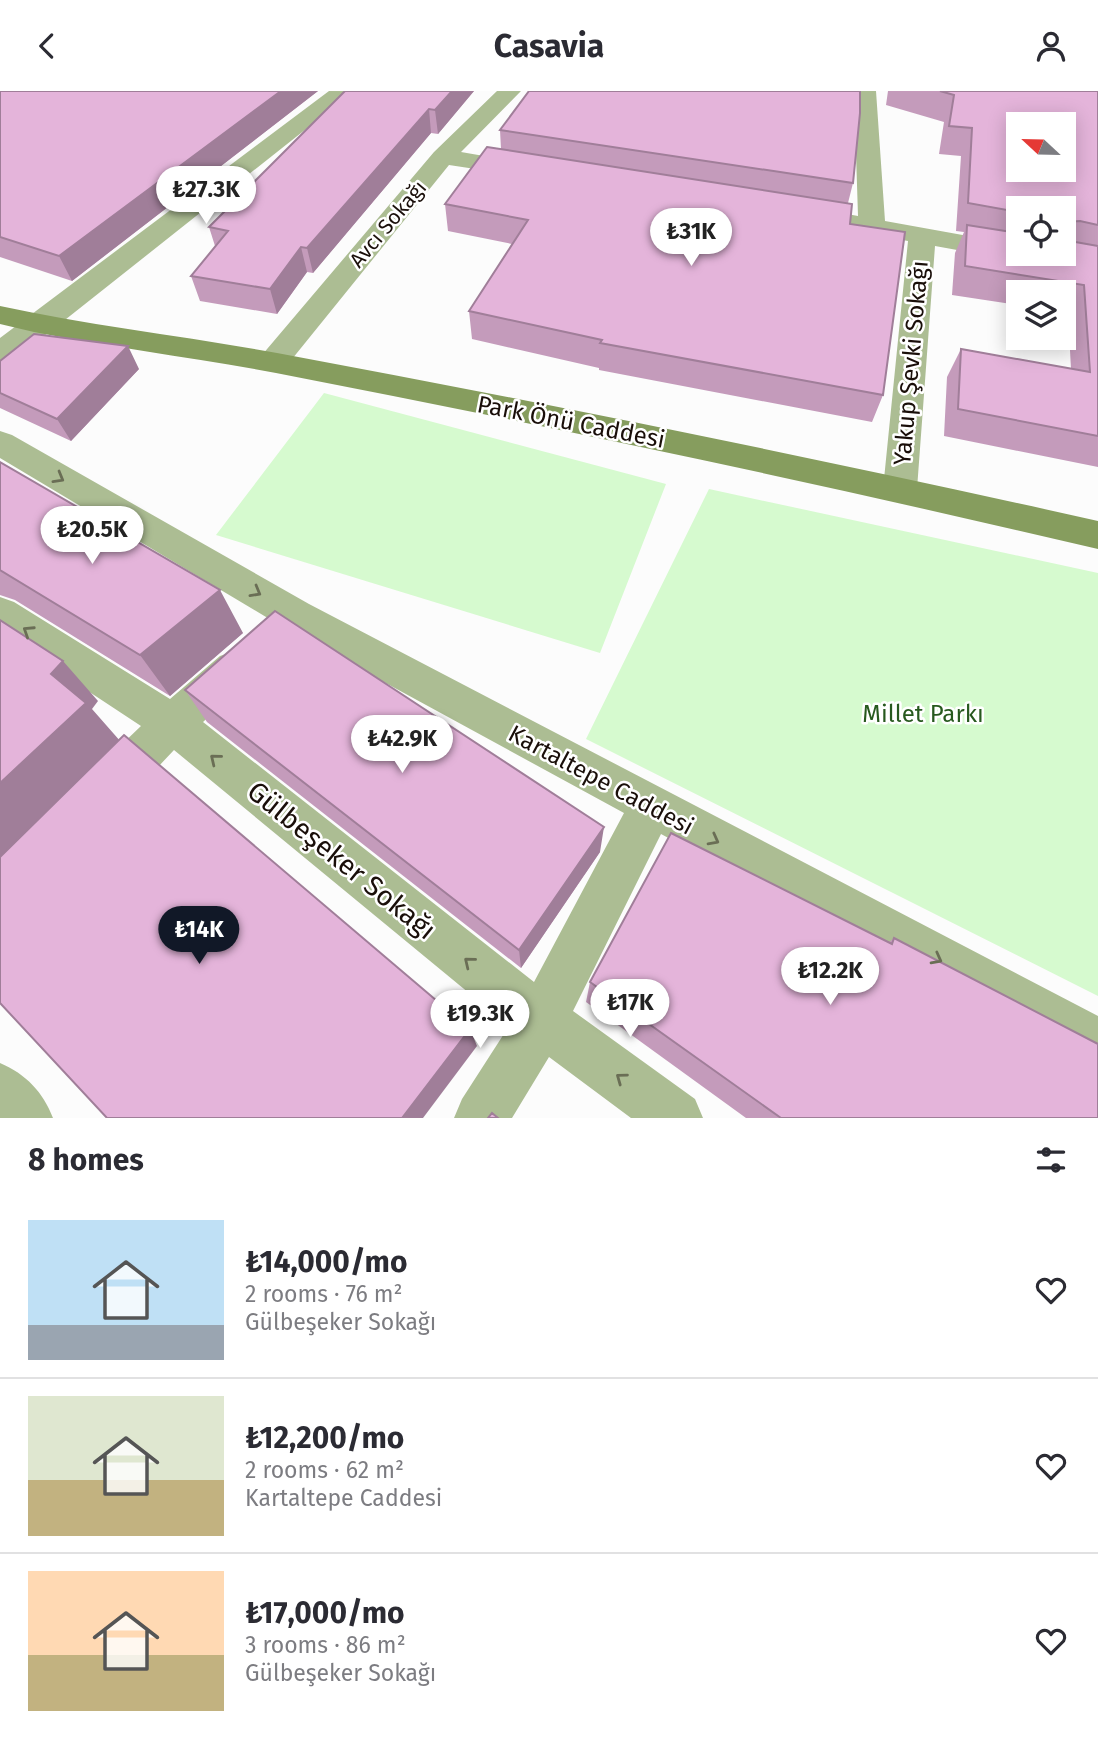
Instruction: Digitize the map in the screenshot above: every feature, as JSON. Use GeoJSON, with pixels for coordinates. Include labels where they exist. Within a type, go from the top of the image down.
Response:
{"type":"FeatureCollection","features":[{"type":"Feature","properties":{"kind":"street"},"geometry":{"type":"LineString","coordinates":[[0,352],[343,91]]}},
{"type":"Feature","properties":{"kind":"street","name":"Avcı Sokağı"},"geometry":{"type":"LineString","coordinates":[[273,362],[443,157],[510,91]]}},
{"type":"Feature","properties":{"kind":"street"},"geometry":{"type":"LineString","coordinates":[[865,91],[872,225]]}},
{"type":"Feature","properties":{"kind":"street"},"geometry":{"type":"LineString","coordinates":[[443,157],[551,174]]}},
{"type":"Feature","properties":{"kind":"street"},"geometry":{"type":"LineString","coordinates":[[778,210],[1006,251]]}},
{"type":"Feature","properties":{"kind":"street","name":"Yakup Şevki Sokağı"},"geometry":{"type":"LineString","coordinates":[[900,489],[922,237]]}},
{"type":"Feature","properties":{"kind":"street","name":"Park Önü Caddesi"},"geometry":{"type":"LineString","coordinates":[[0,315],[273,362],[900,489],[1098,535]]}},
{"type":"Feature","properties":{"kind":"street","name":"Kartaltepe Caddesi"},"geometry":{"type":"LineString","coordinates":[[0,443],[295,615],[1098,1044]]}},
{"type":"Feature","properties":{"kind":"street","name":"Gülbeşeker Sokağı"},"geometry":{"type":"LineString","coordinates":[[0,613],[172,723],[541,1020],[676,1118]]}},
{"type":"Feature","properties":{"kind":"street"},"geometry":{"type":"LineString","coordinates":[[76,819],[172,723],[295,615]]}},
{"type":"Feature","properties":{"kind":"street"},"geometry":{"type":"LineString","coordinates":[[481,1118],[541,1020],[651,807]]}},
{"type":"Feature","properties":{"kind":"street"},"geometry":{"type":"LineString","coordinates":[[0,1090],[26,1118]]}},
{"type":"Feature","properties":{"kind":"green space"},"geometry":{"type":"Polygon","coordinates":[[[324,393],[666,484],[600,653],[216,535],[324,393]]]}},
{"type":"Feature","properties":{"kind":"green space","name":"Millet Parkı"},"geometry":{"type":"Polygon","coordinates":[[[709,489],[1098,573],[1098,996],[586,739],[709,489]]]}},
{"type":"Feature","properties":{"kind":"building"},"geometry":{"type":"Polygon","coordinates":[[[0,91],[281,91],[59,256],[0,237],[0,91]]]}},
{"type":"Feature","properties":{"kind":"building"},"geometry":{"type":"Polygon","coordinates":[[[345,91],[452,91],[435,110],[429,109],[307,248],[301,247],[270,289],[191,276],[228,231],[209,227],[345,91]]]}},
{"type":"Feature","properties":{"kind":"building"},"geometry":{"type":"Polygon","coordinates":[[[529,91],[860,91],[853,183],[500,130],[529,91]]]}},
{"type":"Feature","properties":{"kind":"building"},"geometry":{"type":"Polygon","coordinates":[[[940,91],[1098,91],[1098,225],[1076,221],[1076,196],[1006,196],[1006,210],[968,203],[972,128],[949,126],[954,95],[940,91]]]}},
{"type":"Feature","properties":{"kind":"building"},"geometry":{"type":"Polygon","coordinates":[[[487,147],[852,204],[850,224],[905,232],[883,395],[600,343],[602,340],[469,311],[528,220],[445,204],[487,147]]]}},
{"type":"Feature","properties":{"kind":"building"},"geometry":{"type":"Polygon","coordinates":[[[967,225],[1006,231],[1006,266],[1076,266],[1076,242],[1098,246],[1098,436],[958,409],[961,349],[1090,372],[1084,285],[1076,284],[1076,280],[1053,280],[965,266],[967,225]]]}},
{"type":"Feature","properties":{"kind":"building"},"geometry":{"type":"Polygon","coordinates":[[[34,334],[128,346],[57,419],[0,393],[0,361],[34,334]]]}},
{"type":"Feature","properties":{"kind":"building"},"geometry":{"type":"Polygon","coordinates":[[[0,462],[220,590],[140,655],[0,570],[0,462]]]}},
{"type":"Feature","properties":{"kind":"building"},"geometry":{"type":"Polygon","coordinates":[[[275,611],[604,827],[519,950],[185,690],[275,611]]]}},
{"type":"Feature","properties":{"kind":"building"},"geometry":{"type":"Polygon","coordinates":[[[0,620],[63,661],[51,674],[86,703],[0,783],[0,620]]]}},
{"type":"Feature","properties":{"kind":"building"},"geometry":{"type":"Polygon","coordinates":[[[124,735],[470,1029],[402,1118],[107,1118],[0,1003],[0,857],[124,735]]]}},
{"type":"Feature","properties":{"kind":"building"},"geometry":{"type":"Polygon","coordinates":[[[671,833],[892,944],[894,938],[1098,1044],[1098,1118],[781,1118],[590,982],[671,833]]]}}]}
